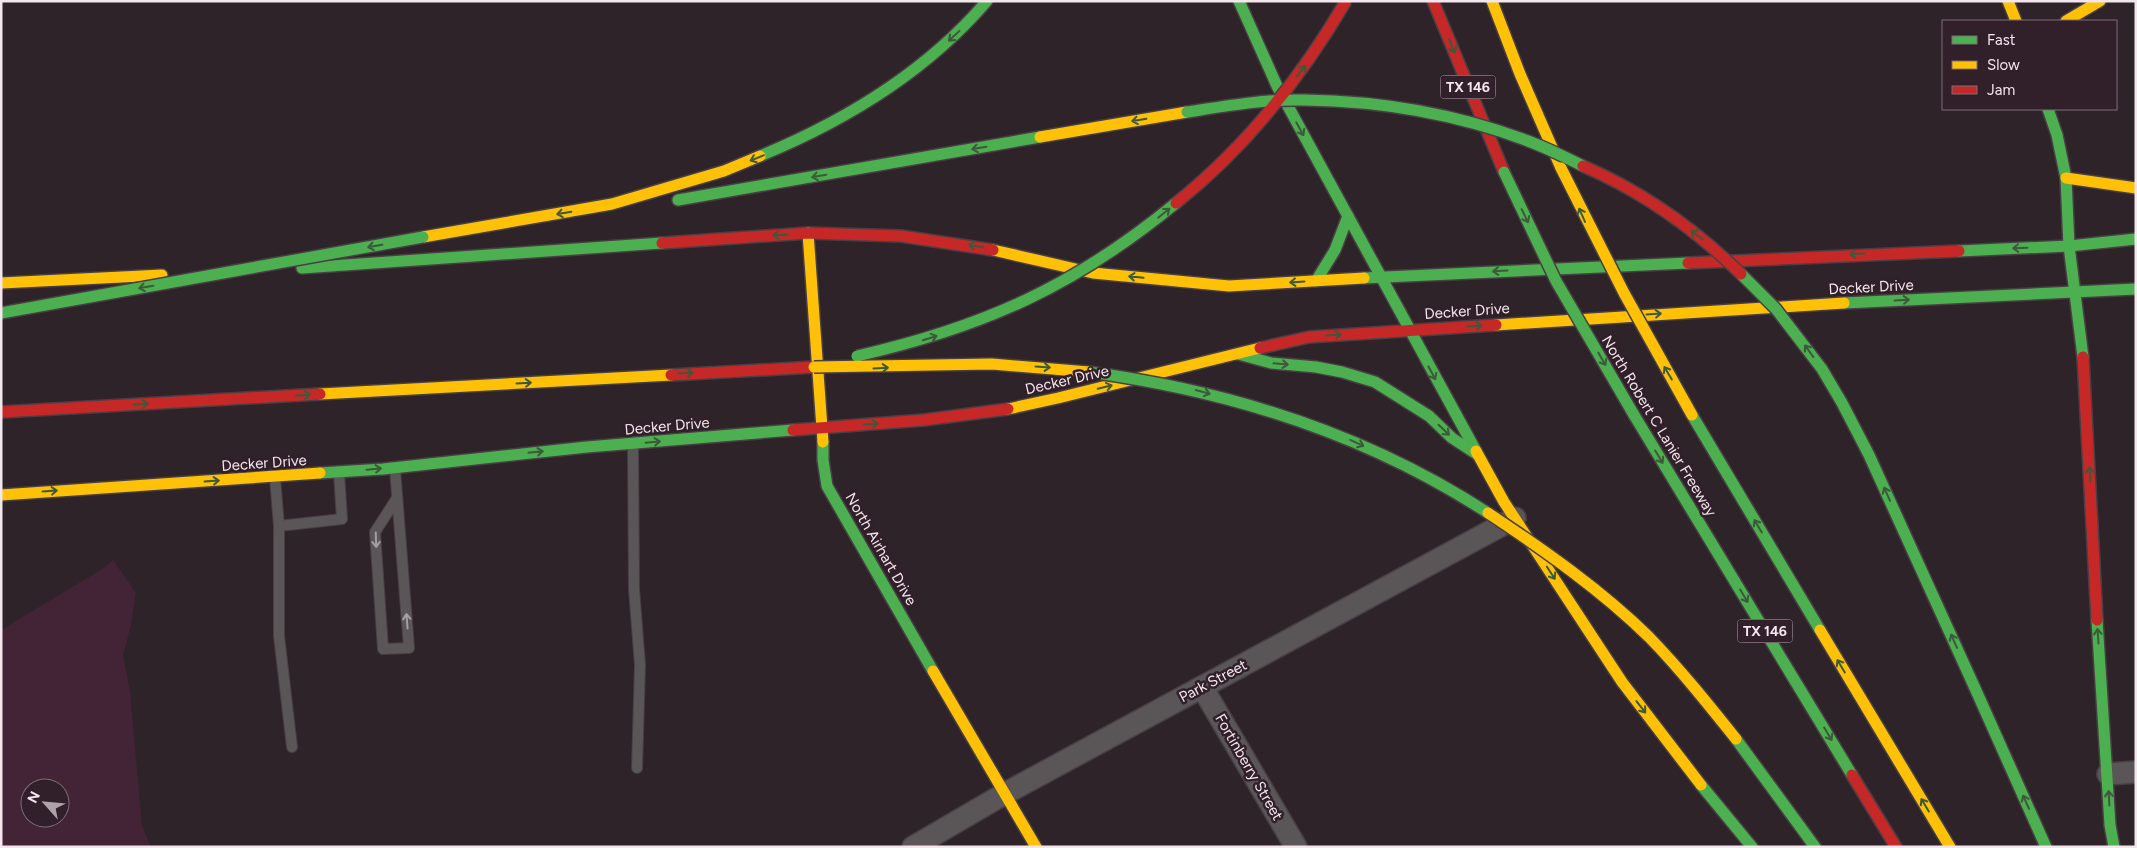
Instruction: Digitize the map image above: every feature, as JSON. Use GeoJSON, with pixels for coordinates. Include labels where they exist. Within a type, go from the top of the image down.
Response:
{"type":"FeatureCollection","features":[{"type":"Feature","properties":{"kind":"main road"},"geometry":{"type":"LineString","coordinates":[[1,314],[612,204],[724,171],[768,153],[840,118],[886,89],[932,56],[968,23],[987,1]]}},
{"type":"Feature","properties":{"kind":"main road"},"geometry":{"type":"LineString","coordinates":[[1239,1],[1277,86],[1409,330],[1515,518],[1622,682],[1719,808],[1752,847]]}},
{"type":"Feature","properties":{"kind":"main road"},"geometry":{"type":"LineString","coordinates":[[814,367],[932,337],[976,322],[1066,281],[1120,246],[1180,200],[1228,156],[1262,120],[1306,65],[1346,1]]}},
{"type":"Feature","properties":{"kind":"main road","name":"North Robert C Lanier Freeway"},"geometry":{"type":"LineString","coordinates":[[1433,1],[1504,172],[1556,280],[1634,415],[1896,847]]}},
{"type":"Feature","properties":{"kind":"main road","name":"TX 146"},"geometry":{"type":"LineString","coordinates":[[1492,1],[1520,74],[1590,232],[1643,332],[1950,847]]}},
{"type":"Feature","properties":{"kind":"main road"},"geometry":{"type":"LineString","coordinates":[[2008,1],[2016,20]]}},
{"type":"Feature","properties":{"kind":"main road"},"geometry":{"type":"LineString","coordinates":[[2068,20],[2100,1]]}},
{"type":"Feature","properties":{"kind":"main road"},"geometry":{"type":"LineString","coordinates":[[1507,10],[1520,74]]}},
{"type":"Feature","properties":{"kind":"main road"},"geometry":{"type":"LineString","coordinates":[[612,204],[659,203],[1247,103],[1305,100],[1396,107],[1437,114],[1533,143],[1609,178],[1670,215],[1703,239],[1736,268],[1795,331],[1822,369],[1859,433],[2046,847]]}},
{"type":"Feature","properties":{"kind":"main road"},"geometry":{"type":"LineString","coordinates":[[2048,110],[2057,135],[2066,178],[2068,246],[2085,374],[2097,624],[2110,824],[2114,847]]}},
{"type":"Feature","properties":{"kind":"main road"},"geometry":{"type":"LineString","coordinates":[[2066,178],[2136,188]]}},
{"type":"Feature","properties":{"kind":"main road"},"geometry":{"type":"LineString","coordinates":[[1316,281],[1330,261],[1341,240],[1348,216]]}},
{"type":"Feature","properties":{"kind":"main road"},"geometry":{"type":"LineString","coordinates":[[1,283],[362,265],[808,233],[901,236],[944,241],[995,250],[1093,273],[1220,286],[1381,276],[2068,246],[2136,239]]}},
{"type":"Feature","properties":{"kind":"main road","name":"North Airhart Drive"},"geometry":{"type":"LineString","coordinates":[[808,233],[823,427],[823,460],[827,486],[1036,847]]}},
{"type":"Feature","properties":{"kind":"main road","name":"Decker Drive"},"geometry":{"type":"LineString","coordinates":[[1,494],[395,468],[587,447],[924,420],[991,412],[1077,394],[1234,352],[1308,337],[1796,305],[2136,289]]}},
{"type":"Feature","properties":{"kind":"main road"},"geometry":{"type":"LineString","coordinates":[[1234,352],[1270,363],[1316,367],[1342,372],[1375,382],[1429,416],[1452,438],[1478,455]]}},
{"type":"Feature","properties":{"kind":"main road"},"geometry":{"type":"LineString","coordinates":[[1,412],[814,367],[854,369],[1004,364],[1129,376],[1255,406],[1350,439],[1408,466],[1460,494],[1519,531],[1571,571],[1621,612],[1658,646],[1736,738],[1815,847]]}},
{"type":"Feature","properties":{"kind":"main road"},"geometry":{"type":"LineString","coordinates":[[1,422],[92,407]]}},
{"type":"Feature","properties":{"kind":"street","name":"Park Street"},"geometry":{"type":"LineString","coordinates":[[913,847],[1004,794],[1515,518]]}},
{"type":"Feature","properties":{"kind":"street","name":"Fortinberry Street"},"geometry":{"type":"LineString","coordinates":[[1202,687],[1296,847]]}},
{"type":"Feature","properties":{"kind":"street"},"geometry":{"type":"LineString","coordinates":[[2108,774],[2136,772]]}},
{"type":"Feature","properties":{"kind":"lane"},"geometry":{"type":"LineString","coordinates":[[633,444],[634,589],[640,665],[637,768]]}},
{"type":"Feature","properties":{"kind":"lane"},"geometry":{"type":"LineString","coordinates":[[395,468],[409,648],[383,649],[375,532],[397,498]]}},
{"type":"Feature","properties":{"kind":"lane"},"geometry":{"type":"LineString","coordinates":[[279,526],[342,519],[339,472]]}},
{"type":"Feature","properties":{"kind":"lane"},"geometry":{"type":"LineString","coordinates":[[275,477],[279,526],[279,636],[292,747]]}},
{"type":"Feature","properties":{"kind":"shaded area"},"geometry":{"type":"Polygon","coordinates":[[[113,560],[136,593],[131,625],[123,655],[130,691],[142,826],[151,847],[1,847],[1,630],[104,568],[113,560]]]}},
{"type":"Feature","properties":{"kind":"traffic: fast"},"geometry":{"type":"LineString","coordinates":[[760,156],[823,127],[883,92],[938,50],[987,1]]}},
{"type":"Feature","properties":{"kind":"traffic: fast"},"geometry":{"type":"LineString","coordinates":[[1239,1],[1277,86],[1476,451]]}},
{"type":"Feature","properties":{"kind":"traffic: fast"},"geometry":{"type":"LineString","coordinates":[[1187,112],[1246,103],[1289,100],[1332,101],[1389,106],[1474,123],[1528,141],[1583,166]]}},
{"type":"Feature","properties":{"kind":"traffic: fast"},"geometry":{"type":"LineString","coordinates":[[2048,110],[2057,135],[2066,178],[2069,246],[2083,357]]}},
{"type":"Feature","properties":{"kind":"traffic: fast"},"geometry":{"type":"LineString","coordinates":[[678,200],[1040,137]]}},
{"type":"Feature","properties":{"kind":"traffic: fast"},"geometry":{"type":"LineString","coordinates":[[1504,172],[1556,281],[1634,415]]}},
{"type":"Feature","properties":{"kind":"traffic: fast"},"geometry":{"type":"LineString","coordinates":[[857,356],[946,332],[1026,300],[1101,258],[1139,232],[1176,203]]}},
{"type":"Feature","properties":{"kind":"traffic: fast"},"geometry":{"type":"LineString","coordinates":[[1316,281],[1335,250],[1348,216]]}},
{"type":"Feature","properties":{"kind":"traffic: fast"},"geometry":{"type":"LineString","coordinates":[[1,313],[423,237]]}},
{"type":"Feature","properties":{"kind":"traffic: fast"},"geometry":{"type":"LineString","coordinates":[[1959,251],[2069,246],[2136,239]]}},
{"type":"Feature","properties":{"kind":"traffic: fast"},"geometry":{"type":"LineString","coordinates":[[302,268],[662,243]]}},
{"type":"Feature","properties":{"kind":"traffic: fast"},"geometry":{"type":"LineString","coordinates":[[1364,278],[1688,263]]}},
{"type":"Feature","properties":{"kind":"traffic: fast"},"geometry":{"type":"LineString","coordinates":[[1741,274],[1776,309],[1822,369],[1842,403],[1869,455],[1974,686]]}},
{"type":"Feature","properties":{"kind":"traffic: fast"},"geometry":{"type":"LineString","coordinates":[[1844,303],[2136,289]]}},
{"type":"Feature","properties":{"kind":"traffic: fast"},"geometry":{"type":"LineString","coordinates":[[1238,354],[1271,363],[1316,367],[1342,372],[1375,382],[1429,416],[1452,438],[1478,455]]}},
{"type":"Feature","properties":{"kind":"traffic: fast"},"geometry":{"type":"LineString","coordinates":[[1089,372],[1142,380],[1194,391],[1246,404],[1296,420],[1346,439],[1395,461],[1442,485],[1488,513]]}},
{"type":"Feature","properties":{"kind":"traffic: fast"},"geometry":{"type":"LineString","coordinates":[[1634,415],[1852,775]]}},
{"type":"Feature","properties":{"kind":"traffic: fast"},"geometry":{"type":"LineString","coordinates":[[1692,415],[1820,630]]}},
{"type":"Feature","properties":{"kind":"traffic: fast"},"geometry":{"type":"LineString","coordinates":[[320,473],[383,469],[587,447],[793,430]]}},
{"type":"Feature","properties":{"kind":"traffic: fast"},"geometry":{"type":"LineString","coordinates":[[823,442],[823,460],[827,486],[933,671]]}},
{"type":"Feature","properties":{"kind":"traffic: fast"},"geometry":{"type":"LineString","coordinates":[[2097,620],[2110,825],[2114,847]]}},
{"type":"Feature","properties":{"kind":"traffic: fast"},"geometry":{"type":"LineString","coordinates":[[1974,686],[2046,847]]}},
{"type":"Feature","properties":{"kind":"traffic: fast"},"geometry":{"type":"LineString","coordinates":[[1736,739],[1815,847]]}},
{"type":"Feature","properties":{"kind":"traffic: fast"},"geometry":{"type":"LineString","coordinates":[[1701,785],[1752,847]]}},
{"type":"Feature","properties":{"kind":"traffic: slow"},"geometry":{"type":"LineString","coordinates":[[1492,1],[1520,74],[1561,168]]}},
{"type":"Feature","properties":{"kind":"traffic: slow"},"geometry":{"type":"LineString","coordinates":[[2008,1],[2016,20]]}},
{"type":"Feature","properties":{"kind":"traffic: slow"},"geometry":{"type":"LineString","coordinates":[[2068,20],[2100,1]]}},
{"type":"Feature","properties":{"kind":"traffic: slow"},"geometry":{"type":"LineString","coordinates":[[1040,137],[1187,112]]}},
{"type":"Feature","properties":{"kind":"traffic: slow"},"geometry":{"type":"LineString","coordinates":[[423,237],[612,204],[724,171],[760,156]]}},
{"type":"Feature","properties":{"kind":"traffic: slow"},"geometry":{"type":"LineString","coordinates":[[1561,168],[1624,293],[1692,415]]}},
{"type":"Feature","properties":{"kind":"traffic: slow"},"geometry":{"type":"LineString","coordinates":[[2066,178],[2136,188]]}},
{"type":"Feature","properties":{"kind":"traffic: slow"},"geometry":{"type":"LineString","coordinates":[[808,233],[823,442]]}},
{"type":"Feature","properties":{"kind":"traffic: slow"},"geometry":{"type":"LineString","coordinates":[[993,250],[1093,273],[1229,286],[1364,278]]}},
{"type":"Feature","properties":{"kind":"traffic: slow"},"geometry":{"type":"LineString","coordinates":[[1,283],[162,275]]}},
{"type":"Feature","properties":{"kind":"traffic: slow"},"geometry":{"type":"LineString","coordinates":[[1496,325],[1844,303]]}},
{"type":"Feature","properties":{"kind":"traffic: slow"},"geometry":{"type":"LineString","coordinates":[[1008,409],[1260,348]]}},
{"type":"Feature","properties":{"kind":"traffic: slow"},"geometry":{"type":"LineString","coordinates":[[814,367],[992,364],[1089,372]]}},
{"type":"Feature","properties":{"kind":"traffic: slow"},"geometry":{"type":"LineString","coordinates":[[320,394],[671,375]]}},
{"type":"Feature","properties":{"kind":"traffic: slow"},"geometry":{"type":"LineString","coordinates":[[1476,451],[1504,502],[1622,682],[1701,785]]}},
{"type":"Feature","properties":{"kind":"traffic: slow"},"geometry":{"type":"LineString","coordinates":[[1,495],[320,473]]}},
{"type":"Feature","properties":{"kind":"traffic: slow"},"geometry":{"type":"LineString","coordinates":[[1488,513],[1572,571],[1631,620],[1672,662],[1736,739]]}},
{"type":"Feature","properties":{"kind":"traffic: slow"},"geometry":{"type":"LineString","coordinates":[[1820,630],[1950,847]]}},
{"type":"Feature","properties":{"kind":"traffic: slow"},"geometry":{"type":"LineString","coordinates":[[933,671],[1036,847]]}},
{"type":"Feature","properties":{"kind":"traffic: jam"},"geometry":{"type":"LineString","coordinates":[[1176,203],[1226,159],[1249,135],[1291,84],[1346,1]]}},
{"type":"Feature","properties":{"kind":"traffic: jam"},"geometry":{"type":"LineString","coordinates":[[1433,1],[1504,172]]}},
{"type":"Feature","properties":{"kind":"traffic: jam"},"geometry":{"type":"LineString","coordinates":[[1583,166],[1626,187],[1667,213],[1687,227],[1741,274]]}},
{"type":"Feature","properties":{"kind":"traffic: jam"},"geometry":{"type":"LineString","coordinates":[[662,243],[808,233],[901,236],[993,250]]}},
{"type":"Feature","properties":{"kind":"traffic: jam"},"geometry":{"type":"LineString","coordinates":[[1688,263],[1959,251]]}},
{"type":"Feature","properties":{"kind":"traffic: jam"},"geometry":{"type":"LineString","coordinates":[[1260,348],[1309,337],[1496,325]]}},
{"type":"Feature","properties":{"kind":"traffic: jam"},"geometry":{"type":"LineString","coordinates":[[2083,357],[2097,620]]}},
{"type":"Feature","properties":{"kind":"traffic: jam"},"geometry":{"type":"LineString","coordinates":[[671,375],[814,367]]}},
{"type":"Feature","properties":{"kind":"traffic: jam"},"geometry":{"type":"LineString","coordinates":[[1,412],[320,394]]}},
{"type":"Feature","properties":{"kind":"traffic: jam"},"geometry":{"type":"LineString","coordinates":[[793,430],[924,420],[1008,409]]}},
{"type":"Feature","properties":{"kind":"traffic: jam"},"geometry":{"type":"LineString","coordinates":[[1852,775],[1896,847]]}}]}
